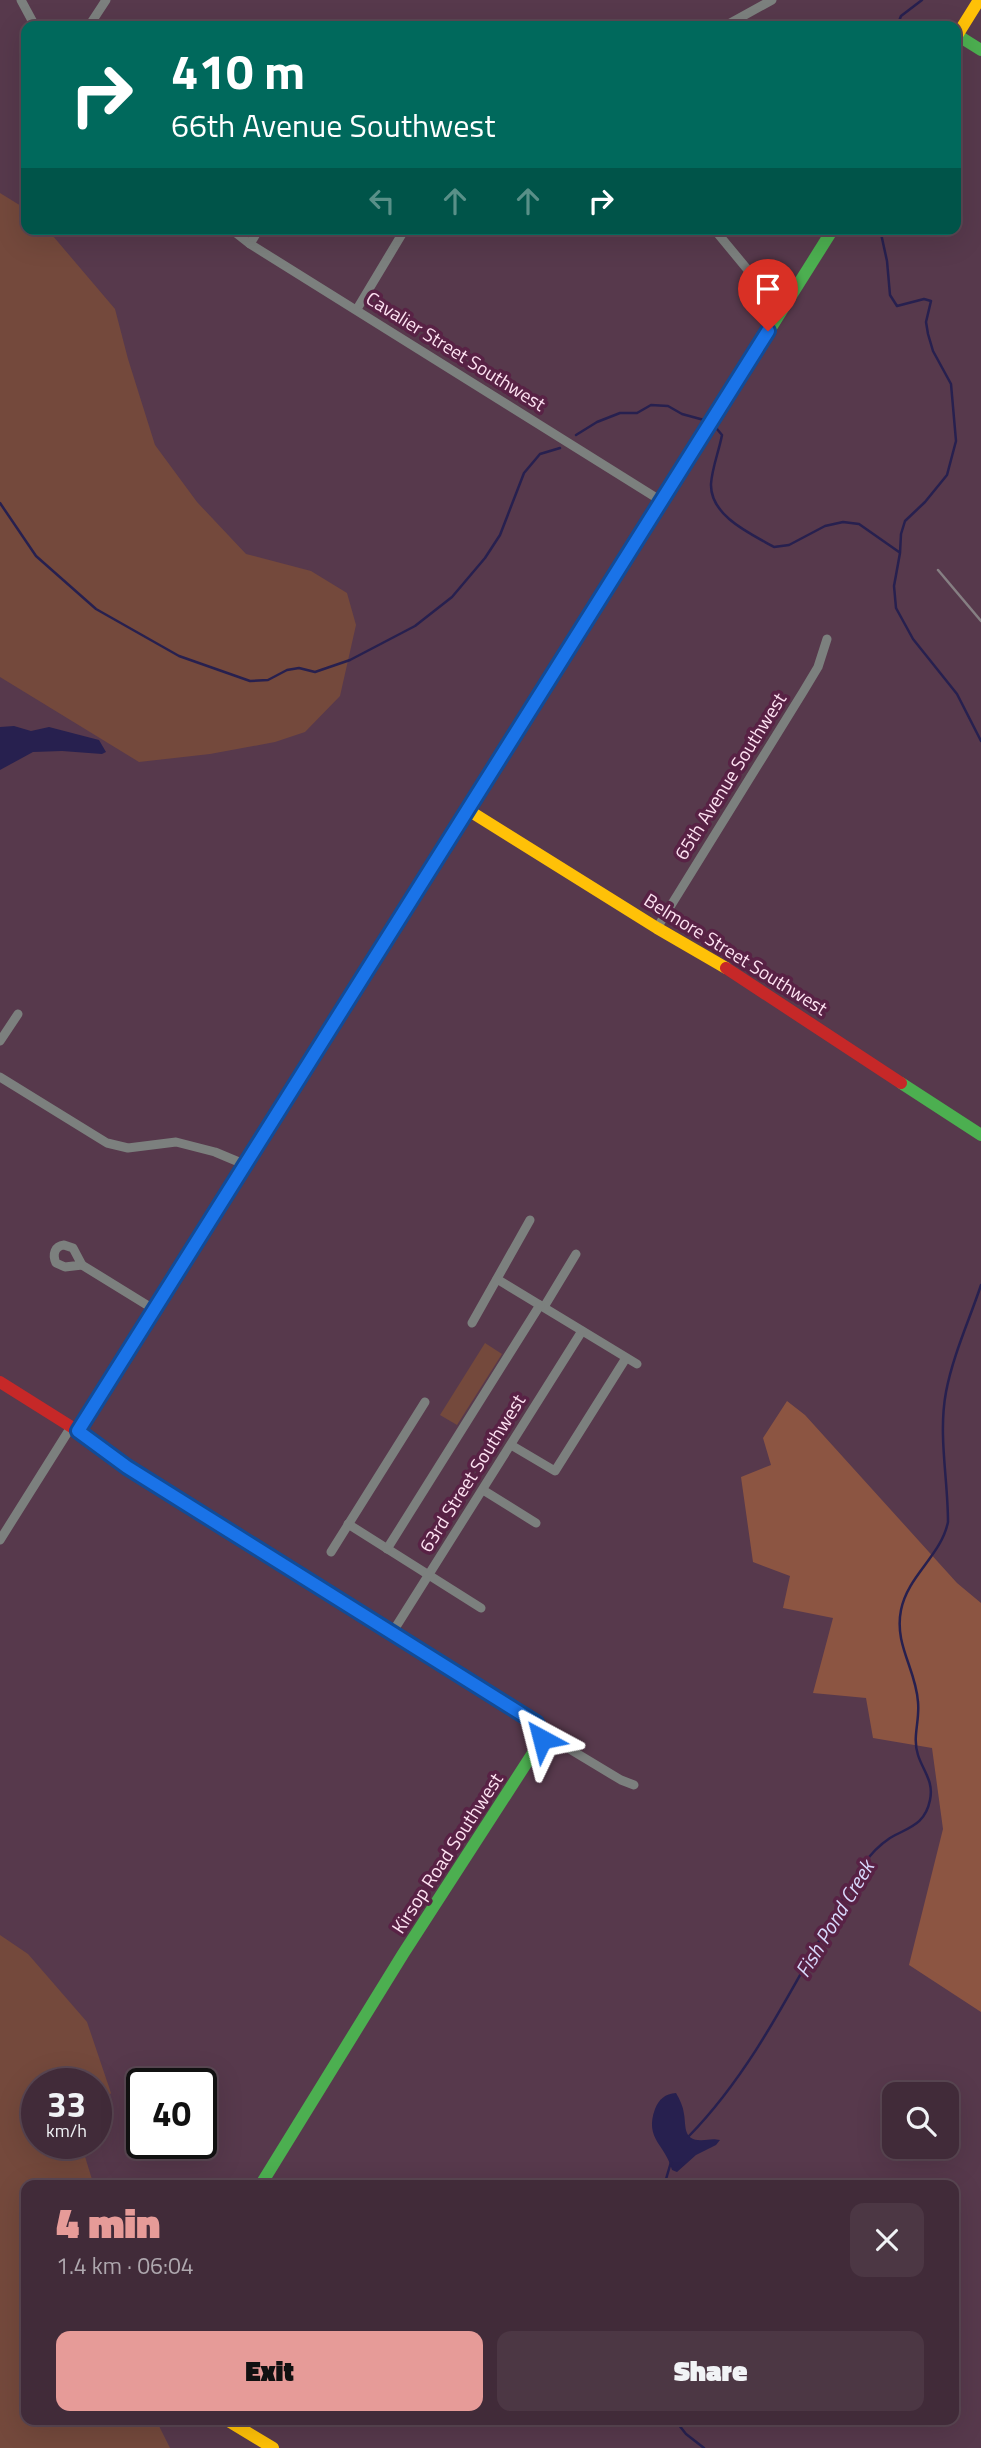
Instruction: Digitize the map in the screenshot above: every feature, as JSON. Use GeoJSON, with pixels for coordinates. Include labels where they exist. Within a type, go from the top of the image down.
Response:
{"type":"FeatureCollection","features":[{"type":"Feature","properties":{"kind":"street"},"geometry":{"type":"LineString","coordinates":[[21,0],[32,21]]}},
{"type":"Feature","properties":{"kind":"street"},"geometry":{"type":"LineString","coordinates":[[92,21],[106,0]]}},
{"type":"Feature","properties":{"kind":"street"},"geometry":{"type":"LineString","coordinates":[[734,21],[772,0]]}},
{"type":"Feature","properties":{"kind":"street"},"geometry":{"type":"LineString","coordinates":[[961,28],[979,0]]}},
{"type":"Feature","properties":{"kind":"street"},"geometry":{"type":"LineString","coordinates":[[961,39],[981,50]]}},
{"type":"Feature","properties":{"kind":"street","name":"Cavalier Street Southwest"},"geometry":{"type":"LineString","coordinates":[[239,235],[663,502]]}},
{"type":"Feature","properties":{"kind":"street"},"geometry":{"type":"LineString","coordinates":[[250,244],[256,235]]}},
{"type":"Feature","properties":{"kind":"street"},"geometry":{"type":"LineString","coordinates":[[357,309],[401,235]]}},
{"type":"Feature","properties":{"kind":"street"},"geometry":{"type":"LineString","coordinates":[[719,235],[781,310]]}},
{"type":"Feature","properties":{"kind":"street"},"geometry":{"type":"LineString","coordinates":[[0,1540],[155,1310],[829,235]]}},
{"type":"Feature","properties":{"kind":"street","name":"65th Avenue Southwest"},"geometry":{"type":"LineString","coordinates":[[657,928],[818,667],[827,639]]}},
{"type":"Feature","properties":{"kind":"street","name":"Belmore Street Southwest"},"geometry":{"type":"LineString","coordinates":[[468,810],[657,928],[721,964],[981,1135]]}},
{"type":"Feature","properties":{"kind":"street"},"geometry":{"type":"LineString","coordinates":[[0,1041],[18,1014]]}},
{"type":"Feature","properties":{"kind":"street"},"geometry":{"type":"LineString","coordinates":[[0,1077],[107,1143],[128,1148],[176,1142],[215,1152],[246,1165]]}},
{"type":"Feature","properties":{"kind":"street"},"geometry":{"type":"LineString","coordinates":[[472,1323],[530,1220]]}},
{"type":"Feature","properties":{"kind":"street"},"geometry":{"type":"LineString","coordinates":[[387,1549],[576,1254]]}},
{"type":"Feature","properties":{"kind":"street"},"geometry":{"type":"LineString","coordinates":[[82,1265],[155,1310]]}},
{"type":"Feature","properties":{"kind":"street"},"geometry":{"type":"LineString","coordinates":[[497,1279],[637,1364]]}},
{"type":"Feature","properties":{"kind":"street","name":"63rd Street Southwest"},"geometry":{"type":"LineString","coordinates":[[392,1633],[582,1331]]}},
{"type":"Feature","properties":{"kind":"street"},"geometry":{"type":"LineString","coordinates":[[511,1445],[555,1471],[626,1358]]}},
{"type":"Feature","properties":{"kind":"street"},"geometry":{"type":"LineString","coordinates":[[0,1382],[75,1429],[127,1467],[536,1723],[542,1733],[634,1785]]}},
{"type":"Feature","properties":{"kind":"street"},"geometry":{"type":"LineString","coordinates":[[331,1552],[425,1402]]}},
{"type":"Feature","properties":{"kind":"street"},"geometry":{"type":"LineString","coordinates":[[483,1490],[536,1523]]}},
{"type":"Feature","properties":{"kind":"street"},"geometry":{"type":"LineString","coordinates":[[348,1524],[481,1608]]}},
{"type":"Feature","properties":{"kind":"street","name":"Kirsop Road Southwest"},"geometry":{"type":"LineString","coordinates":[[264,2180],[403,1954],[521,1774],[542,1739],[542,1733]]}},
{"type":"Feature","properties":{"kind":"street"},"geometry":{"type":"LineString","coordinates":[[235,2425],[272,2448]]}},
{"type":"Feature","properties":{"kind":"shaded area"},"geometry":{"type":"Polygon","coordinates":[[[0,193],[21,206],[21,235],[52,235],[115,309],[155,445],[197,502],[246,554],[311,571],[347,593],[356,625],[340,696],[305,732],[275,742],[210,754],[139,762],[0,677],[0,193]]]}},
{"type":"Feature","properties":{"kind":"shaded area"},"geometry":{"type":"Polygon","coordinates":[[[14,726],[31,731],[49,727],[99,740],[106,752],[33,752],[0,770],[0,727],[14,726]]]}},
{"type":"Feature","properties":{"kind":"shaded area"},"geometry":{"type":"Polygon","coordinates":[[[485,1343],[502,1354],[457,1425],[440,1415],[485,1343]]]}},
{"type":"Feature","properties":{"kind":"shaded area"},"geometry":{"type":"Polygon","coordinates":[[[787,1401],[805,1415],[957,1583],[981,1603],[981,2012],[909,1965],[943,1829],[932,1748],[873,1738],[866,1698],[813,1693],[833,1618],[783,1608],[790,1576],[753,1562],[741,1477],[771,1465],[763,1438],[787,1401]]]}},
{"type":"Feature","properties":{"kind":"shaded area"},"geometry":{"type":"Polygon","coordinates":[[[0,1935],[28,1954],[87,2022],[103,2068],[21,2068],[21,2159],[86,2159],[92,2180],[21,2180],[21,2425],[158,2425],[170,2448],[0,2448],[0,1935]]]}},
{"type":"Feature","properties":{"kind":"shaded area"},"geometry":{"type":"Polygon","coordinates":[[[676,2093],[684,2111],[686,2130],[690,2137],[698,2140],[720,2140],[716,2145],[696,2155],[677,2172],[672,2170],[652,2128],[658,2102],[676,2093]]]}},
{"type":"Feature","properties":{"kind":"waterway","name":"Fish Pond Creek"},"geometry":{"type":"LineString","coordinates":[[899,21],[901,16],[922,0]]}},
{"type":"Feature","properties":{"kind":"waterway","name":"Fish Pond Creek"},"geometry":{"type":"LineString","coordinates":[[881,235],[890,295],[897,306],[924,299],[931,301],[926,322],[928,334],[933,351],[951,384],[956,441],[947,475],[905,521],[894,586],[896,608],[913,639],[957,694],[981,741]]}},
{"type":"Feature","properties":{"kind":"waterway"},"geometry":{"type":"LineString","coordinates":[[576,435],[597,422],[620,413],[637,413],[651,405],[668,406],[682,414],[704,420]]}},
{"type":"Feature","properties":{"kind":"waterway"},"geometry":{"type":"LineString","coordinates":[[717,429],[722,435],[712,478],[712,495],[724,515],[744,530],[774,547],[789,545],[825,526],[843,522],[859,524],[899,552]]}},
{"type":"Feature","properties":{"kind":"waterway"},"geometry":{"type":"LineString","coordinates":[[0,503],[36,556],[96,609],[179,656],[250,681],[268,680],[287,670],[299,668],[315,672],[350,660],[415,626],[452,597],[485,558],[500,535],[524,473],[540,454],[560,448]]}},
{"type":"Feature","properties":{"kind":"waterway","name":"Fish Pond Creek"},"geometry":{"type":"LineString","coordinates":[[689,2136],[716,2106],[762,2040],[866,1861],[887,1840],[920,1820],[928,1808],[931,1787],[916,1748],[916,1690],[900,1634],[901,1610],[910,1586],[939,1545],[948,1522],[943,1441],[946,1392],[957,1351],[981,1285]]}},
{"type":"Feature","properties":{"kind":"waterway","name":"Fish Pond Creek"},"geometry":{"type":"LineString","coordinates":[[666,2180],[671,2162]]}},
{"type":"Feature","properties":{"kind":"waterway","name":"Fish Pond Creek"},"geometry":{"type":"LineString","coordinates":[[679,2425],[704,2448]]}},
{"type":"Feature","properties":{"kind":"railway"},"geometry":{"type":"LineString","coordinates":[[938,570],[981,621]]}},
{"type":"Feature","properties":{"kind":"traffic: fast"},"geometry":{"type":"LineString","coordinates":[[961,38],[981,50]]}},
{"type":"Feature","properties":{"kind":"traffic: fast"},"geometry":{"type":"LineString","coordinates":[[475,799],[829,235]]}},
{"type":"Feature","properties":{"kind":"traffic: fast"},"geometry":{"type":"LineString","coordinates":[[78,1431],[330,1030]]}},
{"type":"Feature","properties":{"kind":"traffic: fast"},"geometry":{"type":"LineString","coordinates":[[901,1083],[981,1135]]}},
{"type":"Feature","properties":{"kind":"traffic: fast"},"geometry":{"type":"LineString","coordinates":[[264,2180],[403,1954],[542,1739],[543,1733],[536,1723],[272,1557]]}},
{"type":"Feature","properties":{"kind":"traffic: slow"},"geometry":{"type":"LineString","coordinates":[[961,29],[979,0]]}},
{"type":"Feature","properties":{"kind":"traffic: slow"},"geometry":{"type":"LineString","coordinates":[[330,1030],[475,799]]}},
{"type":"Feature","properties":{"kind":"traffic: slow"},"geometry":{"type":"LineString","coordinates":[[468,810],[726,968]]}},
{"type":"Feature","properties":{"kind":"traffic: slow"},"geometry":{"type":"LineString","coordinates":[[235,2425],[273,2448]]}},
{"type":"Feature","properties":{"kind":"traffic: jam"},"geometry":{"type":"LineString","coordinates":[[726,968],[901,1083]]}},
{"type":"Feature","properties":{"kind":"traffic: jam"},"geometry":{"type":"LineString","coordinates":[[0,1382],[78,1431],[127,1467],[272,1557]]}},
{"type":"Feature","properties":{"kind":"route"},"geometry":{"type":"LineString","coordinates":[[542,1739],[540,1726],[536,1723],[262,1549],[127,1467],[78,1431],[768,331]]}}]}
